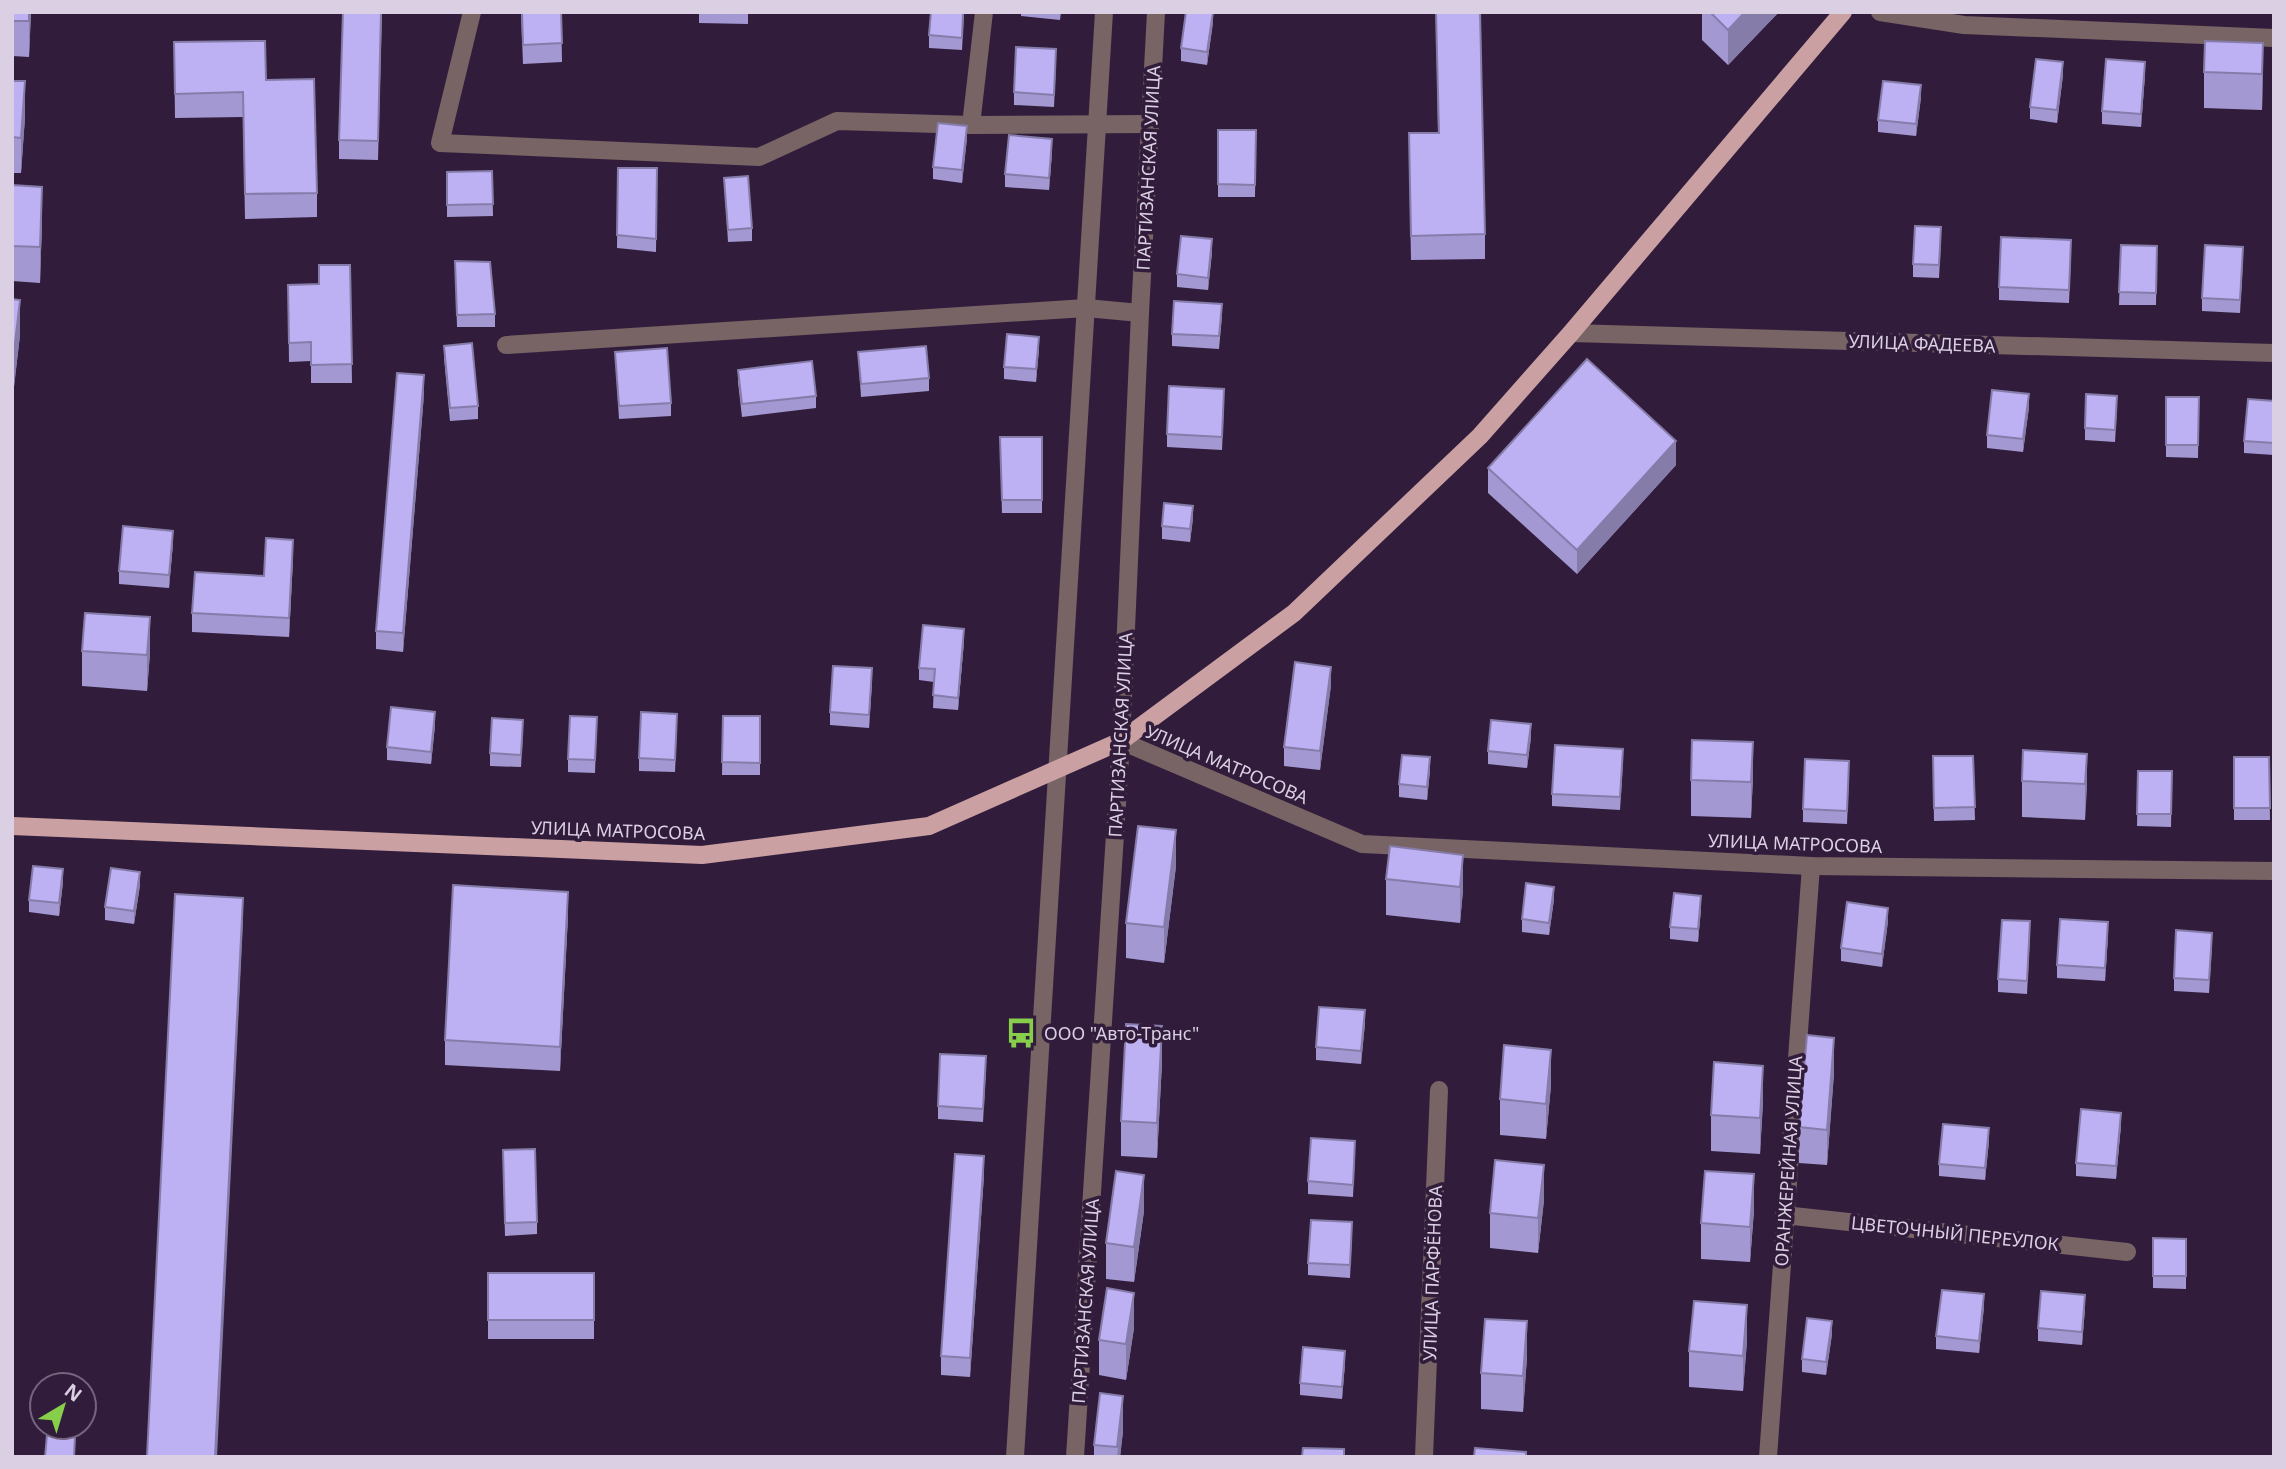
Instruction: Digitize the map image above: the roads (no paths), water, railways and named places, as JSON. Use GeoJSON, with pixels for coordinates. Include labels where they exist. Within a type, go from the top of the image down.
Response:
{"type":"FeatureCollection","features":[{"type":"Feature","properties":{"kind":"main road"},"geometry":{"type":"LineString","coordinates":[[1121,741],[1294,613],[1480,436],[1571,333],[1843,12]]}},
{"type":"Feature","properties":{"kind":"main road","name":"УЛИЦА МАТРОСОВА"},"geometry":{"type":"LineString","coordinates":[[12,826],[702,855],[929,825],[1121,741]]}},
{"type":"Feature","properties":{"kind":"street"},"geometry":{"type":"LineString","coordinates":[[472,12],[440,143],[759,157],[837,121],[971,125],[1149,124]]}},
{"type":"Feature","properties":{"kind":"street"},"geometry":{"type":"LineString","coordinates":[[971,125],[984,12]]}},
{"type":"Feature","properties":{"kind":"street"},"geometry":{"type":"LineString","coordinates":[[1015,1457],[1104,12]]}},
{"type":"Feature","properties":{"kind":"street","name":"ПАРТИЗАНСКАЯ УЛИЦА"},"geometry":{"type":"LineString","coordinates":[[1075,1457],[1121,741],[1156,12]]}},
{"type":"Feature","properties":{"kind":"street"},"geometry":{"type":"LineString","coordinates":[[1880,12],[1964,25],[2274,38]]}},
{"type":"Feature","properties":{"kind":"street"},"geometry":{"type":"LineString","coordinates":[[506,345],[1086,308],[1140,313]]}},
{"type":"Feature","properties":{"kind":"street","name":"УЛИЦА ФАДЕЕВА"},"geometry":{"type":"LineString","coordinates":[[1571,333],[2274,353]]}},
{"type":"Feature","properties":{"kind":"street","name":"УЛИЦА МАТРОСОВА"},"geometry":{"type":"LineString","coordinates":[[1121,741],[1362,844],[1811,866],[2274,871]]}},
{"type":"Feature","properties":{"kind":"street","name":"ОРАНЖЕРЕЙНАЯ УЛИЦА"},"geometry":{"type":"LineString","coordinates":[[1768,1457],[1811,866]]}},
{"type":"Feature","properties":{"kind":"street","name":"УЛИЦА ПАРФЁНОВА"},"geometry":{"type":"LineString","coordinates":[[1424,1457],[1439,1090]]}},
{"type":"Feature","properties":{"kind":"street","name":"ЦВЕТОЧНЫЙ ПЕРЕУЛОК"},"geometry":{"type":"LineString","coordinates":[[1784,1215],[2127,1252]]}},
{"type":"Feature","properties":{"kind":"place","name":"ООО \"Авто-Транс\""},"geometry":{"type":"Point","coordinates":[1021,1033]}}]}
